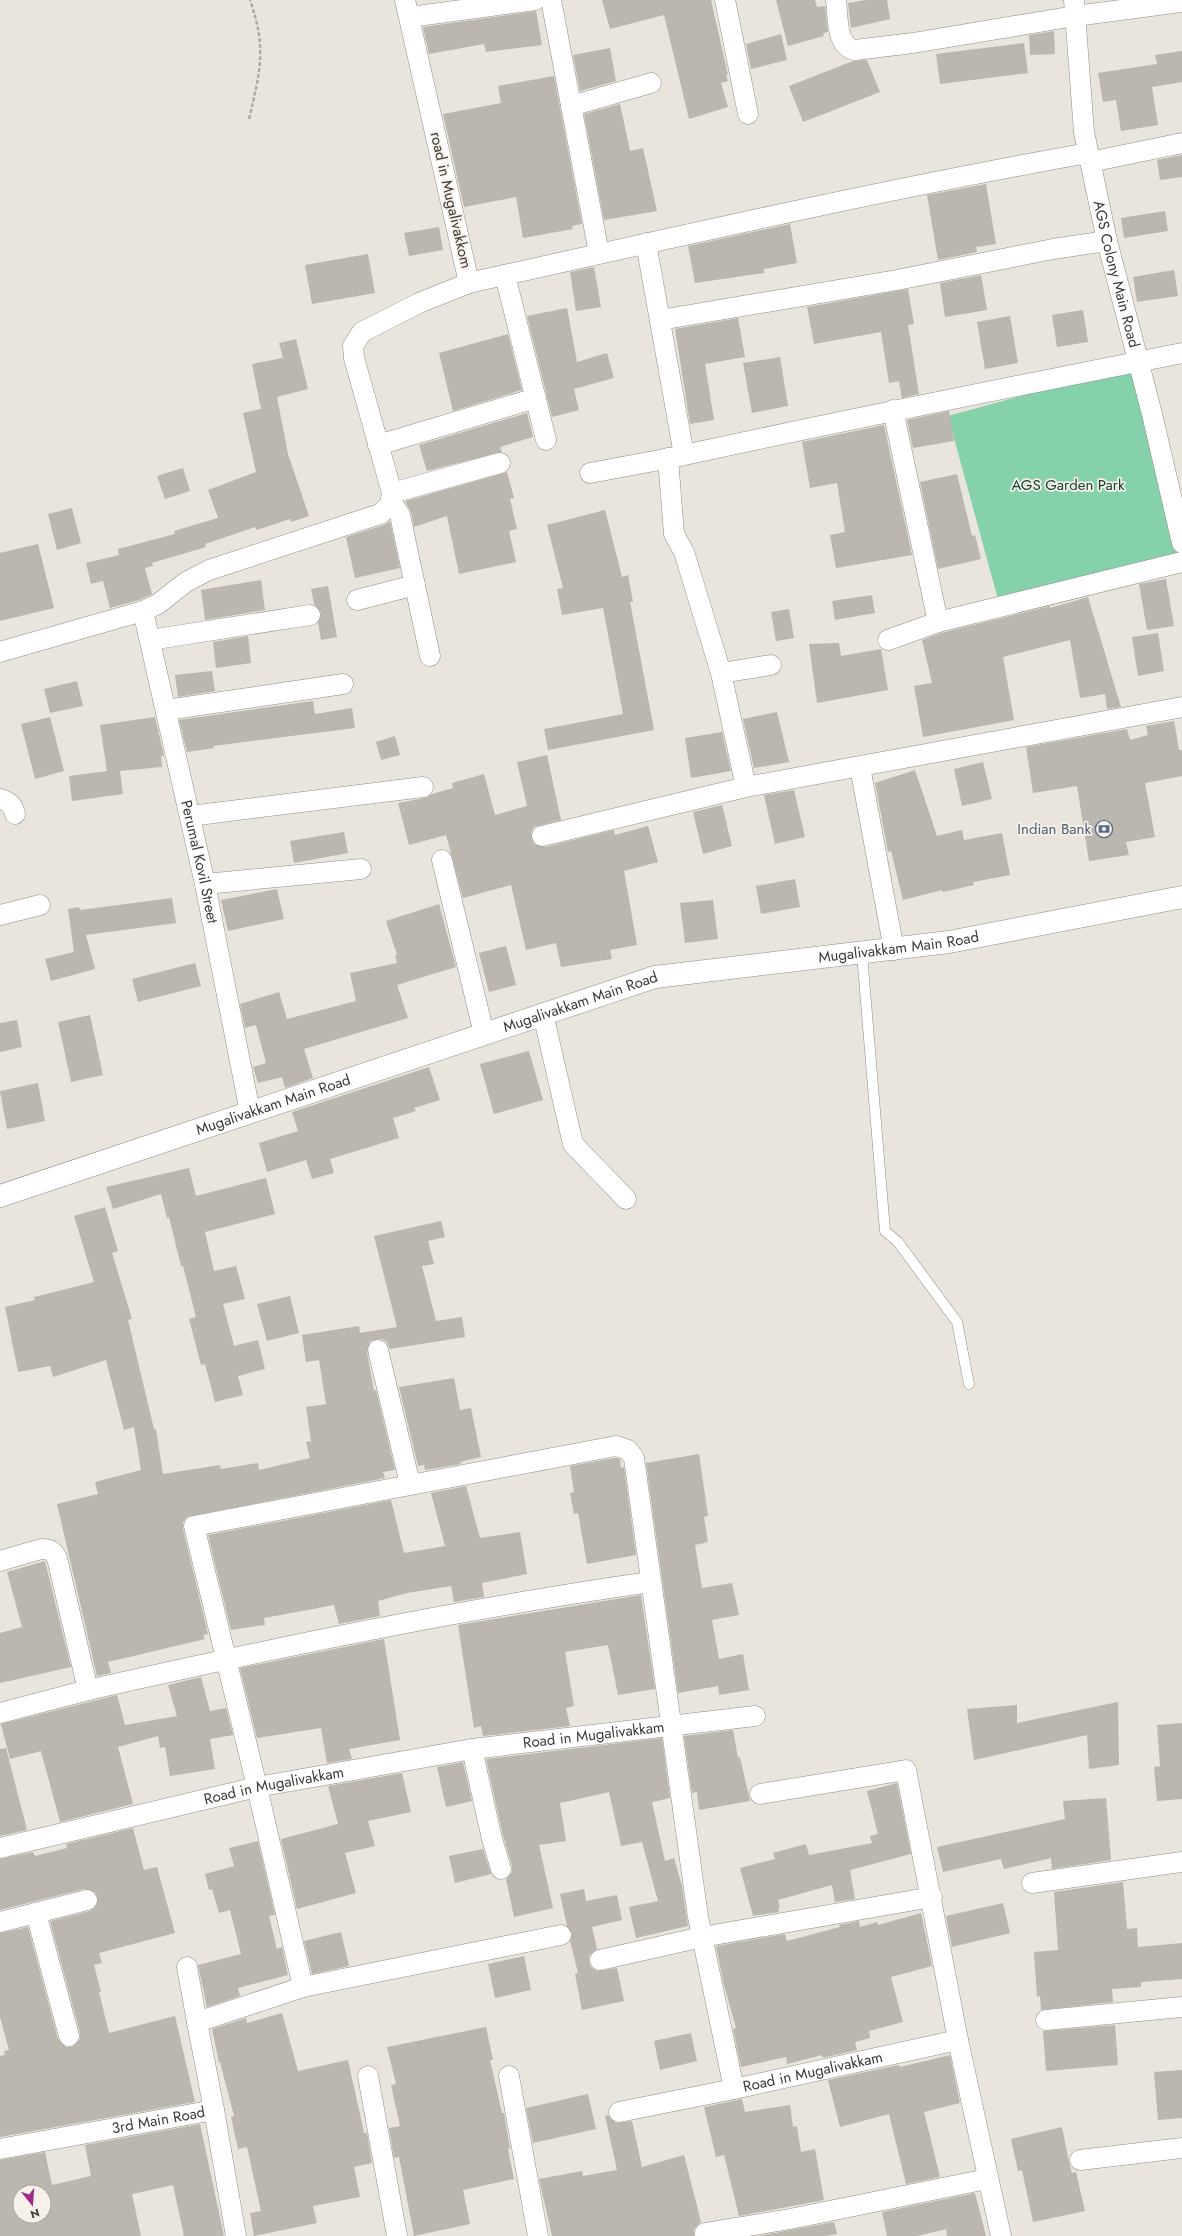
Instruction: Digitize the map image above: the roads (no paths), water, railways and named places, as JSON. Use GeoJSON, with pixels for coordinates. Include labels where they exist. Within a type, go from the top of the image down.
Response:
{"type":"FeatureCollection","features":[{"type":"Feature","properties":{"kind":"street"},"geometry":{"type":"LineString","coordinates":[[407,8],[534,0]]}},
{"type":"Feature","properties":{"kind":"street"},"geometry":{"type":"LineString","coordinates":[[551,0],[599,253]]}},
{"type":"Feature","properties":{"kind":"street"},"geometry":{"type":"LineString","coordinates":[[725,0],[748,114]]}},
{"type":"Feature","properties":{"kind":"street"},"geometry":{"type":"LineString","coordinates":[[836,0],[842,41],[849,49],[855,50],[913,43],[1075,8],[1182,2]]}},
{"type":"Feature","properties":{"kind":"street","name":"road in Mugalivakkom"},"geometry":{"type":"LineString","coordinates":[[407,8],[469,283],[419,302],[372,325],[362,332],[353,346],[354,358],[378,444],[391,498],[400,515],[430,656]]}},
{"type":"Feature","properties":{"kind":"street","name":"AGS Colony Main Road"},"geometry":{"type":"LineString","coordinates":[[1075,8],[1084,132],[1089,158],[1107,241],[1152,414],[1182,543]]}},
{"type":"Feature","properties":{"kind":"street"},"geometry":{"type":"LineString","coordinates":[[571,106],[651,83]]}},
{"type":"Feature","properties":{"kind":"street"},"geometry":{"type":"LineString","coordinates":[[469,283],[646,242],[885,192],[1182,143]]}},
{"type":"Feature","properties":{"kind":"street"},"geometry":{"type":"LineString","coordinates":[[660,320],[889,281],[1054,249],[1107,241]]}},
{"type":"Feature","properties":{"kind":"street"},"geometry":{"type":"LineString","coordinates":[[646,242],[660,320],[676,456],[674,534],[684,552],[721,673],[746,787]]}},
{"type":"Feature","properties":{"kind":"street"},"geometry":{"type":"LineString","coordinates":[[505,275],[546,440]]}},
{"type":"Feature","properties":{"kind":"street"},"geometry":{"type":"LineString","coordinates":[[590,473],[893,410],[1027,386],[1182,353]]}},
{"type":"Feature","properties":{"kind":"street"},"geometry":{"type":"LineString","coordinates":[[378,444],[536,398]]}},
{"type":"Feature","properties":{"kind":"street"},"geometry":{"type":"LineString","coordinates":[[893,410],[938,622]]}},
{"type":"Feature","properties":{"kind":"street"},"geometry":{"type":"LineString","coordinates":[[0,652],[144,611],[158,604],[186,582],[209,570],[380,514],[386,510],[391,498],[500,463]]}},
{"type":"Feature","properties":{"kind":"street"},"geometry":{"type":"LineString","coordinates":[[888,640],[938,622],[1182,562]]}},
{"type":"Feature","properties":{"kind":"street"},"geometry":{"type":"LineString","coordinates":[[357,600],[415,585]]}},
{"type":"Feature","properties":{"kind":"street","name":"Perumal Kovil Street"},"geometry":{"type":"LineString","coordinates":[[144,611],[205,884],[250,1112]]}},
{"type":"Feature","properties":{"kind":"street"},"geometry":{"type":"LineString","coordinates":[[150,640],[310,615]]}},
{"type":"Feature","properties":{"kind":"street"},"geometry":{"type":"LineString","coordinates":[[721,673],[770,665]]}},
{"type":"Feature","properties":{"kind":"street"},"geometry":{"type":"LineString","coordinates":[[166,710],[343,684]]}},
{"type":"Feature","properties":{"kind":"street"},"geometry":{"type":"LineString","coordinates":[[542,836],[746,787],[1182,707]]}},
{"type":"Feature","properties":{"kind":"street"},"geometry":{"type":"LineString","coordinates":[[860,767],[894,950]]}},
{"type":"Feature","properties":{"kind":"street"},"geometry":{"type":"LineString","coordinates":[[190,816],[422,787]]}},
{"type":"Feature","properties":{"kind":"street"},"geometry":{"type":"LineString","coordinates":[[0,799],[7,801],[13,806],[15,814]]}},
{"type":"Feature","properties":{"kind":"street"},"geometry":{"type":"LineString","coordinates":[[442,860],[484,1034]]}},
{"type":"Feature","properties":{"kind":"street"},"geometry":{"type":"LineString","coordinates":[[205,884],[361,869]]}},
{"type":"Feature","properties":{"kind":"street","name":"Mugalivakkam Main Road"},"geometry":{"type":"LineString","coordinates":[[0,1196],[655,977],[894,950],[957,940],[1182,898]]}},
{"type":"Feature","properties":{"kind":"street"},"geometry":{"type":"LineString","coordinates":[[0,915],[40,905]]}},
{"type":"Feature","properties":{"kind":"street"},"geometry":{"type":"LineString","coordinates":[[543,1014],[573,1144],[626,1199]]}},
{"type":"Feature","properties":{"kind":"street"},"geometry":{"type":"LineString","coordinates":[[378,1350],[410,1484]]}},
{"type":"Feature","properties":{"kind":"street"},"geometry":{"type":"LineString","coordinates":[[302,1987],[257,1787],[194,1526],[410,1484],[622,1447],[628,1450],[634,1458],[650,1582],[672,1725],[756,1716]]}},
{"type":"Feature","properties":{"kind":"street"},"geometry":{"type":"LineString","coordinates":[[0,1561],[41,1549],[48,1549],[53,1552],[57,1558],[88,1690]]}},
{"type":"Feature","properties":{"kind":"street"},"geometry":{"type":"LineString","coordinates":[[0,1713],[88,1690],[225,1659],[554,1596],[650,1582]]}},
{"type":"Feature","properties":{"kind":"street","name":"Road in Mugalivakkam"},"geometry":{"type":"LineString","coordinates":[[0,1848],[257,1787],[472,1749],[672,1725],[702,1937],[734,2089],[958,2040]]}},
{"type":"Feature","properties":{"kind":"street"},"geometry":{"type":"LineString","coordinates":[[472,1749],[492,1839],[501,1869]]}},
{"type":"Feature","properties":{"kind":"street"},"geometry":{"type":"LineString","coordinates":[[760,1794],[906,1770],[932,1897],[958,2040],[987,2179],[1001,2236]]}},
{"type":"Feature","properties":{"kind":"street"},"geometry":{"type":"LineString","coordinates":[[1032,1883],[1182,1862]]}},
{"type":"Feature","properties":{"kind":"street"},"geometry":{"type":"LineString","coordinates":[[600,1960],[702,1937],[932,1897]]}},
{"type":"Feature","properties":{"kind":"street"},"geometry":{"type":"LineString","coordinates":[[0,1922],[87,1900]]}},
{"type":"Feature","properties":{"kind":"street"},"geometry":{"type":"LineString","coordinates":[[36,1913],[69,2036]]}},
{"type":"Feature","properties":{"kind":"street"},"geometry":{"type":"LineString","coordinates":[[197,2022],[302,1987],[561,1934]]}},
{"type":"Feature","properties":{"kind":"street"},"geometry":{"type":"LineString","coordinates":[[187,1967],[214,2110]]}},
{"type":"Feature","properties":{"kind":"street"},"geometry":{"type":"LineString","coordinates":[[1046,2020],[1182,2007]]}},
{"type":"Feature","properties":{"kind":"street"},"geometry":{"type":"LineString","coordinates":[[368,2076],[397,2236]]}},
{"type":"Feature","properties":{"kind":"street"},"geometry":{"type":"LineString","coordinates":[[509,2076],[538,2236]]}},
{"type":"Feature","properties":{"kind":"street"},"geometry":{"type":"LineString","coordinates":[[619,2112],[734,2089]]}},
{"type":"Feature","properties":{"kind":"street","name":"3rd Main Road"},"geometry":{"type":"LineString","coordinates":[[0,2149],[214,2110],[236,2236]]}},
{"type":"Feature","properties":{"kind":"street"},"geometry":{"type":"LineString","coordinates":[[1080,2160],[1182,2148]]}},
{"type":"Feature","properties":{"kind":"street"},"geometry":{"type":"LineString","coordinates":[[705,2233],[792,2228],[987,2179]]}},
{"type":"Feature","properties":{"kind":"lane"},"geometry":{"type":"LineString","coordinates":[[862,954],[885,1231],[898,1242],[956,1322],[969,1384]]}},
{"type":"Feature","properties":{"kind":"place","name":"Indian Bank"},"geometry":{"type":"Point","coordinates":[1104,829]}},
{"type":"Feature","properties":{"kind":"park label","name":"AGS Garden Park"},"geometry":{"type":"Point","coordinates":[1068,485]}}]}
